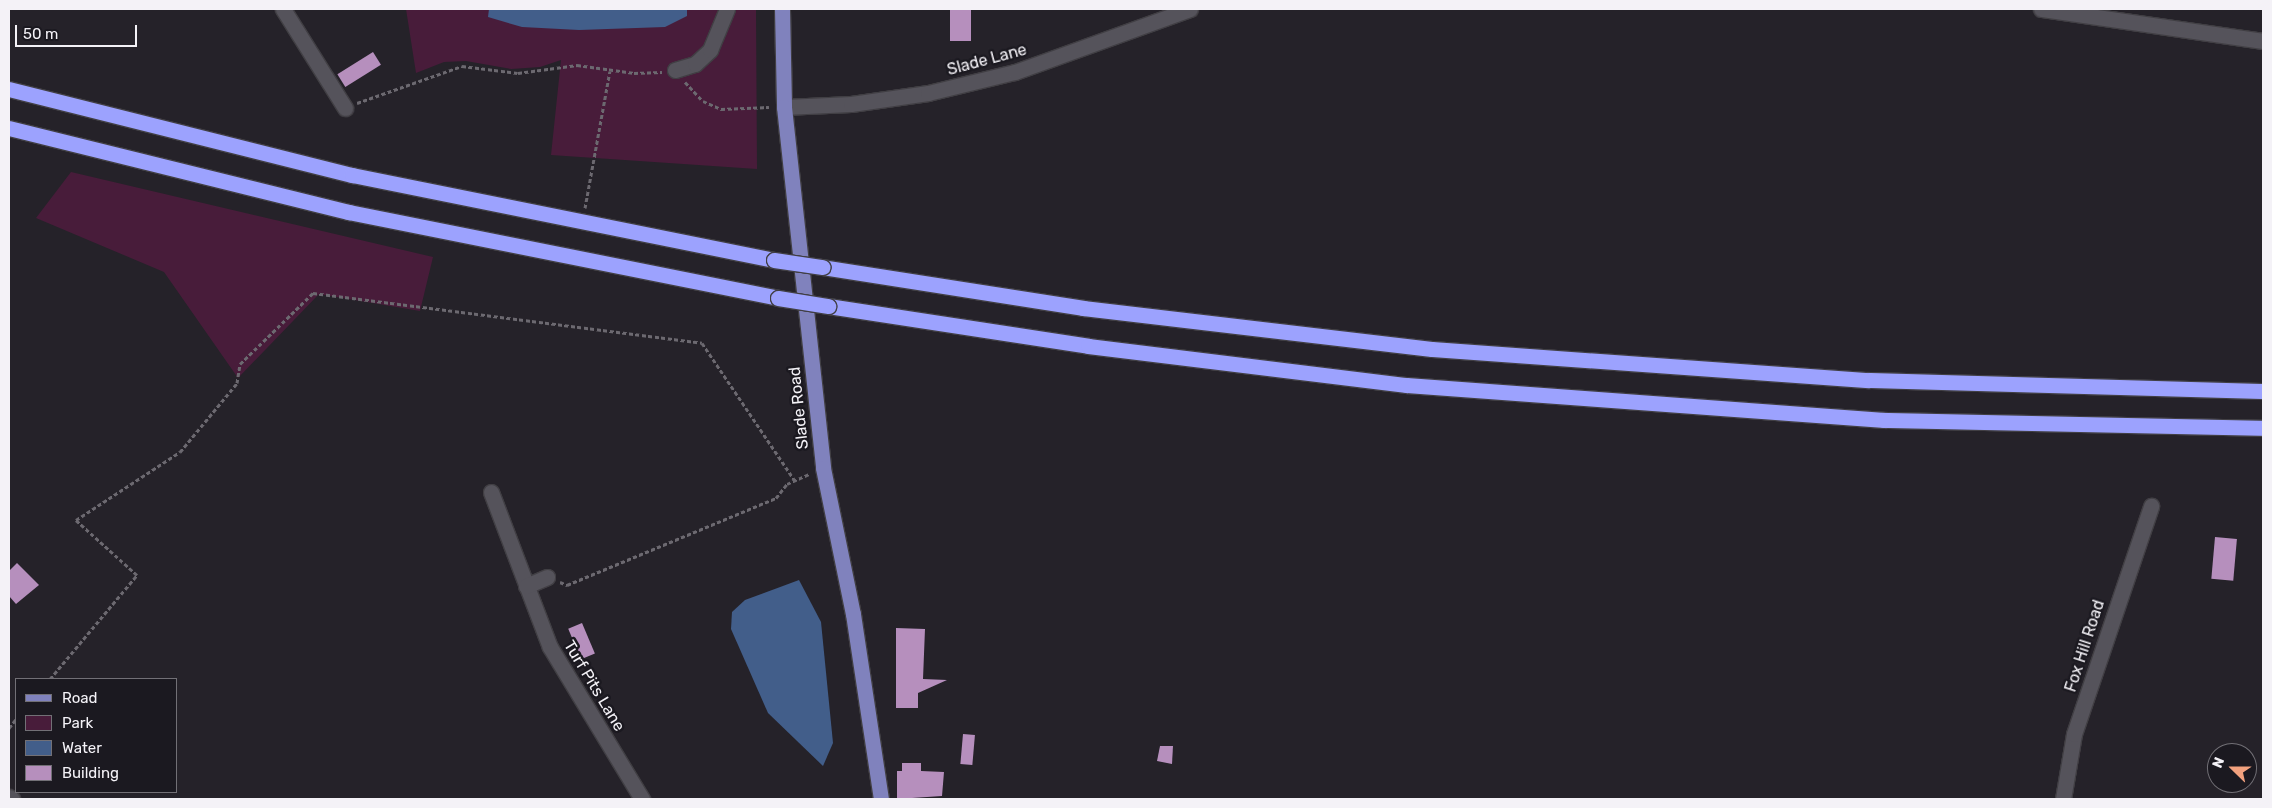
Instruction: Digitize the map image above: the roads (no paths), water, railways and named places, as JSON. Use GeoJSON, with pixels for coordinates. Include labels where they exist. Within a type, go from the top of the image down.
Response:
{"type":"FeatureCollection","features":[{"type":"Feature","properties":{"kind":"highway"},"geometry":{"type":"LineString","coordinates":[[9,88],[352,175],[774,260],[1083,308],[1432,349],[1869,380],[2263,391]]}},
{"type":"Feature","properties":{"kind":"highway"},"geometry":{"type":"LineString","coordinates":[[9,128],[349,212],[778,298],[1088,346],[1407,385],[1884,420],[2263,428]]}},
{"type":"Feature","properties":{"kind":"main road","name":"Slade Road"},"geometry":{"type":"LineString","coordinates":[[782,9],[784,107],[823,468],[853,614],[881,799]]}},
{"type":"Feature","properties":{"kind":"street"},"geometry":{"type":"LineString","coordinates":[[283,9],[345,108]]}},
{"type":"Feature","properties":{"kind":"street"},"geometry":{"type":"LineString","coordinates":[[676,70],[695,64],[710,50],[726,9]]}},
{"type":"Feature","properties":{"kind":"street","name":"Slade Lane"},"geometry":{"type":"LineString","coordinates":[[784,107],[851,104],[928,93],[1015,72],[1190,9]]}},
{"type":"Feature","properties":{"kind":"street"},"geometry":{"type":"LineString","coordinates":[[2041,9],[2263,41]]}},
{"type":"Feature","properties":{"kind":"street","name":"Turf Pits Lane"},"geometry":{"type":"LineString","coordinates":[[491,492],[550,647],[642,799]]}},
{"type":"Feature","properties":{"kind":"street","name":"Fox Hill Road"},"geometry":{"type":"LineString","coordinates":[[2062,799],[2074,734],[2151,506]]}},
{"type":"Feature","properties":{"kind":"street"},"geometry":{"type":"LineString","coordinates":[[526,586],[547,578]]}},
{"type":"Feature","properties":{"kind":"street"},"geometry":{"type":"LineString","coordinates":[[9,796],[12,799]]}},
{"type":"Feature","properties":{"kind":"water"},"geometry":{"type":"Polygon","coordinates":[[[489,9],[687,9],[687,16],[665,27],[579,30],[522,27],[488,17],[489,9]]]}},
{"type":"Feature","properties":{"kind":"water"},"geometry":{"type":"Polygon","coordinates":[[[799,580],[821,622],[833,743],[823,766],[768,713],[731,629],[732,612],[745,600],[799,580]]]}}]}
